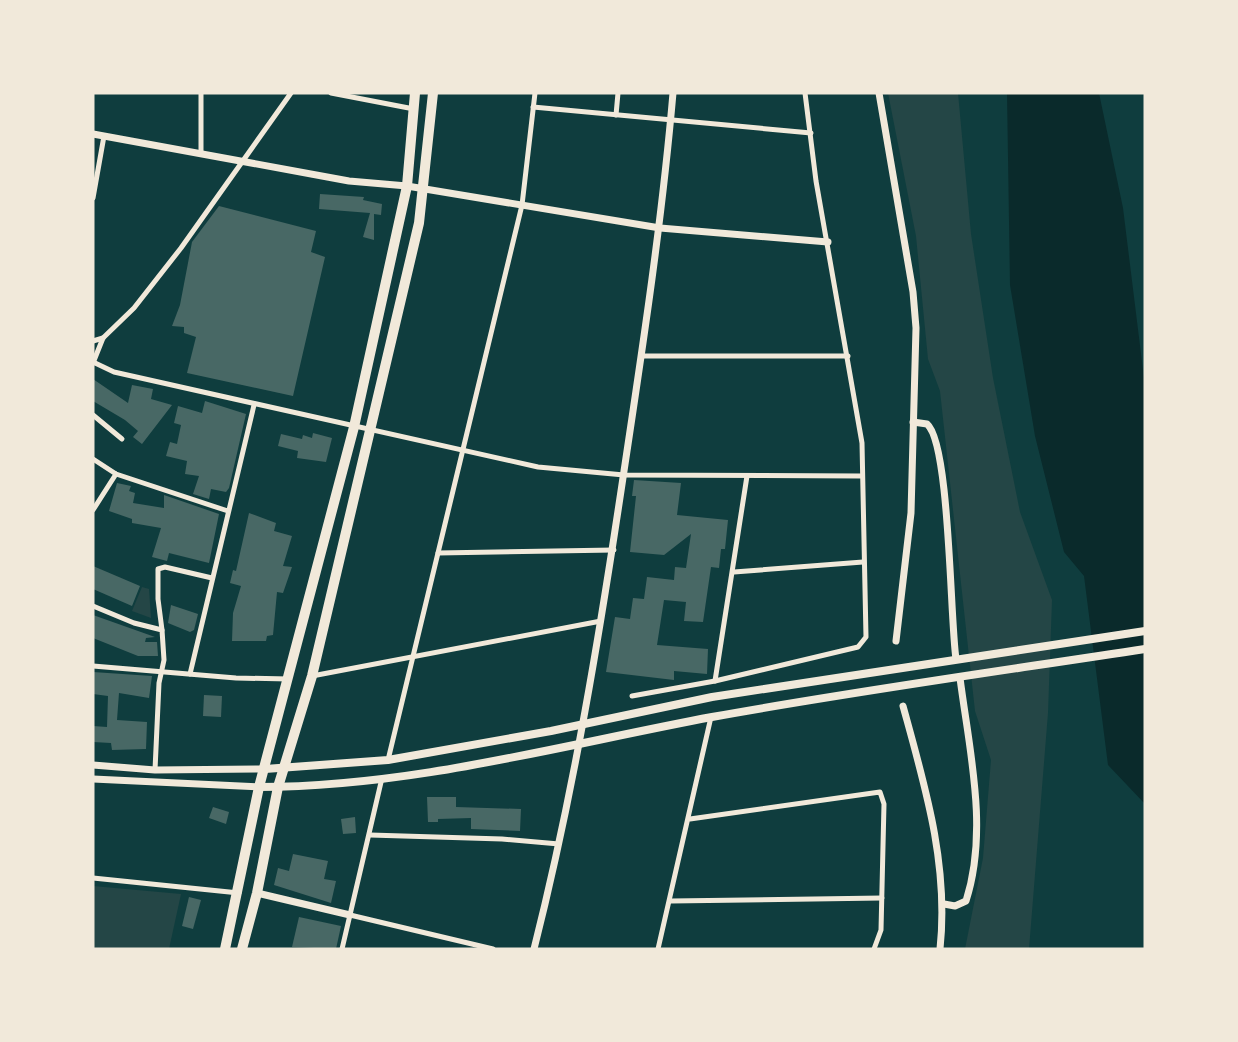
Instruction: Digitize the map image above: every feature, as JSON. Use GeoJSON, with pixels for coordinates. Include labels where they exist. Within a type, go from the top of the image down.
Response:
{"type":"FeatureCollection","features":[{"type":"Feature","properties":{"kind":"highway"},"geometry":{"type":"LineString","coordinates":[[225,949],[239,893],[259,787],[354,427],[407,186],[415,93]]}},
{"type":"Feature","properties":{"kind":"highway"},"geometry":{"type":"LineString","coordinates":[[243,949],[278,787],[312,676],[371,431],[424,190],[433,93]]}},
{"type":"Feature","properties":{"kind":"main road"},"geometry":{"type":"LineString","coordinates":[[265,769],[388,760],[712,697],[1145,631]]}},
{"type":"Feature","properties":{"kind":"main road"},"geometry":{"type":"LineString","coordinates":[[259,787],[382,778],[580,746],[711,717],[1145,649]]}},
{"type":"Feature","properties":{"kind":"street"},"geometry":{"type":"LineString","coordinates":[[201,93],[201,152]]}},
{"type":"Feature","properties":{"kind":"street"},"geometry":{"type":"LineString","coordinates":[[291,93],[134,308],[103,338],[93,363],[114,372],[254,405],[538,467],[624,475],[861,476]]}},
{"type":"Feature","properties":{"kind":"street"},"geometry":{"type":"LineString","coordinates":[[331,93],[414,109]]}},
{"type":"Feature","properties":{"kind":"street"},"geometry":{"type":"LineString","coordinates":[[388,760],[410,658],[522,205],[535,93]]}},
{"type":"Feature","properties":{"kind":"street"},"geometry":{"type":"LineString","coordinates":[[616,115],[618,93]]}},
{"type":"Feature","properties":{"kind":"street"},"geometry":{"type":"LineString","coordinates":[[534,949],[561,845],[603,620],[660,228],[673,93]]}},
{"type":"Feature","properties":{"kind":"street"},"geometry":{"type":"LineString","coordinates":[[632,696],[715,681],[858,647],[866,637],[862,443],[816,181],[805,93]]}},
{"type":"Feature","properties":{"kind":"street"},"geometry":{"type":"LineString","coordinates":[[879,93],[913,292],[916,328],[911,513],[897,641]]}},
{"type":"Feature","properties":{"kind":"street"},"geometry":{"type":"LineString","coordinates":[[533,107],[811,133]]}},
{"type":"Feature","properties":{"kind":"street"},"geometry":{"type":"LineString","coordinates":[[93,134],[349,181],[407,186],[660,228],[828,242]]}},
{"type":"Feature","properties":{"kind":"street"},"geometry":{"type":"LineString","coordinates":[[93,198],[103,136]]}},
{"type":"Feature","properties":{"kind":"street"},"geometry":{"type":"LineString","coordinates":[[93,341],[103,338]]}},
{"type":"Feature","properties":{"kind":"street"},"geometry":{"type":"LineString","coordinates":[[642,356],[848,356]]}},
{"type":"Feature","properties":{"kind":"street"},"geometry":{"type":"LineString","coordinates":[[190,674],[254,405]]}},
{"type":"Feature","properties":{"kind":"street"},"geometry":{"type":"LineString","coordinates":[[93,415],[122,439]]}},
{"type":"Feature","properties":{"kind":"street"},"geometry":{"type":"LineString","coordinates":[[913,422],[927,424],[936,437],[945,500],[956,659]]}},
{"type":"Feature","properties":{"kind":"street"},"geometry":{"type":"LineString","coordinates":[[93,459],[116,474],[228,511]]}},
{"type":"Feature","properties":{"kind":"street"},"geometry":{"type":"LineString","coordinates":[[93,510],[116,474]]}},
{"type":"Feature","properties":{"kind":"street"},"geometry":{"type":"LineString","coordinates":[[715,681],[747,476]]}},
{"type":"Feature","properties":{"kind":"street"},"geometry":{"type":"LineString","coordinates":[[438,553],[614,550]]}},
{"type":"Feature","properties":{"kind":"street"},"geometry":{"type":"LineString","coordinates":[[734,572],[863,562]]}},
{"type":"Feature","properties":{"kind":"street"},"geometry":{"type":"LineString","coordinates":[[155,770],[162,630],[158,569],[164,567],[212,578]]}},
{"type":"Feature","properties":{"kind":"street"},"geometry":{"type":"LineString","coordinates":[[93,606],[134,623],[162,630]]}},
{"type":"Feature","properties":{"kind":"street"},"geometry":{"type":"LineString","coordinates":[[312,676],[603,620]]}},
{"type":"Feature","properties":{"kind":"street"},"geometry":{"type":"LineString","coordinates":[[93,666],[289,679]]}},
{"type":"Feature","properties":{"kind":"street"},"geometry":{"type":"LineString","coordinates":[[944,904],[955,906],[967,901],[975,829],[976,801],[960,678]]}},
{"type":"Feature","properties":{"kind":"street"},"geometry":{"type":"LineString","coordinates":[[903,706],[932,816],[941,862],[944,904],[940,949]]}},
{"type":"Feature","properties":{"kind":"street"},"geometry":{"type":"LineString","coordinates":[[658,949],[690,819],[711,717]]}},
{"type":"Feature","properties":{"kind":"street"},"geometry":{"type":"LineString","coordinates":[[93,765],[155,770],[265,769]]}},
{"type":"Feature","properties":{"kind":"street"},"geometry":{"type":"LineString","coordinates":[[342,949],[382,778]]}},
{"type":"Feature","properties":{"kind":"street"},"geometry":{"type":"LineString","coordinates":[[93,779],[259,787]]}},
{"type":"Feature","properties":{"kind":"street"},"geometry":{"type":"LineString","coordinates":[[690,819],[880,792],[884,804],[881,930],[874,949]]}},
{"type":"Feature","properties":{"kind":"street"},"geometry":{"type":"LineString","coordinates":[[370,835],[502,838],[561,845]]}},
{"type":"Feature","properties":{"kind":"street"},"geometry":{"type":"LineString","coordinates":[[93,878],[239,893]]}},
{"type":"Feature","properties":{"kind":"street"},"geometry":{"type":"LineString","coordinates":[[257,893],[494,949]]}},
{"type":"Feature","properties":{"kind":"street"},"geometry":{"type":"LineString","coordinates":[[671,901],[882,898]]}},
{"type":"Feature","properties":{"kind":"shaded area"},"geometry":{"type":"Polygon","coordinates":[[[888,93],[958,93],[971,234],[993,378],[1020,512],[1052,600],[1048,713],[1029,949],[965,949],[983,858],[991,760],[975,711],[940,391],[928,359],[916,236],[888,93]]]}},
{"type":"Feature","properties":{"kind":"shaded area"},"geometry":{"type":"Polygon","coordinates":[[[1007,93],[1099,93],[1123,208],[1145,386],[1145,804],[1108,765],[1084,576],[1064,552],[1035,436],[1010,285],[1007,93]]]}},
{"type":"Feature","properties":{"kind":"shaded area"},"geometry":{"type":"Polygon","coordinates":[[[142,587],[149,589],[151,618],[132,611],[142,587]]]}},
{"type":"Feature","properties":{"kind":"shaded area"},"geometry":{"type":"Polygon","coordinates":[[[93,886],[181,894],[169,949],[93,949],[93,886]]]}},
{"type":"Feature","properties":{"kind":"building"},"geometry":{"type":"Polygon","coordinates":[[[320,194],[364,197],[363,200],[382,204],[381,215],[374,214],[374,240],[363,237],[370,213],[319,209],[320,194]]]}},
{"type":"Feature","properties":{"kind":"building"},"geometry":{"type":"Polygon","coordinates":[[[219,206],[316,231],[311,252],[325,257],[293,396],[187,373],[196,337],[184,333],[184,327],[172,326],[180,305],[192,242],[219,206]]]}},
{"type":"Feature","properties":{"kind":"building"},"geometry":{"type":"Polygon","coordinates":[[[93,379],[128,403],[132,385],[153,389],[151,399],[172,405],[142,444],[133,437],[138,431],[93,401],[93,379]]]}},
{"type":"Feature","properties":{"kind":"building"},"geometry":{"type":"Polygon","coordinates":[[[205,401],[246,414],[229,488],[226,492],[211,489],[209,499],[193,494],[199,476],[185,474],[187,461],[166,456],[170,442],[177,444],[181,425],[174,423],[178,406],[202,413],[205,401]]]}},
{"type":"Feature","properties":{"kind":"building"},"geometry":{"type":"Polygon","coordinates":[[[313,433],[332,438],[326,462],[297,458],[298,451],[278,446],[281,434],[302,439],[303,435],[312,438],[313,433]]]}},
{"type":"Feature","properties":{"kind":"building"},"geometry":{"type":"Polygon","coordinates":[[[634,480],[681,483],[677,515],[728,520],[725,549],[721,549],[719,568],[711,567],[703,622],[684,621],[686,602],[664,600],[657,645],[708,649],[707,674],[674,671],[674,680],[606,672],[615,617],[630,619],[633,598],[644,599],[647,577],[674,580],[675,567],[686,568],[691,534],[664,555],[630,552],[636,496],[632,496],[634,480]]]}},
{"type":"Feature","properties":{"kind":"building"},"geometry":{"type":"Polygon","coordinates":[[[117,483],[131,486],[129,491],[135,493],[133,503],[164,508],[164,495],[219,514],[209,563],[169,553],[167,561],[152,557],[161,528],[132,523],[132,519],[109,511],[117,483]]]}},
{"type":"Feature","properties":{"kind":"building"},"geometry":{"type":"Polygon","coordinates":[[[249,513],[276,523],[274,531],[292,536],[283,566],[292,567],[283,593],[277,592],[273,635],[267,636],[266,641],[232,641],[233,613],[241,586],[230,583],[233,570],[236,571],[249,513]]]}},
{"type":"Feature","properties":{"kind":"building"},"geometry":{"type":"Polygon","coordinates":[[[93,566],[140,586],[132,606],[93,589],[93,566]]]}},
{"type":"Feature","properties":{"kind":"building"},"geometry":{"type":"Polygon","coordinates":[[[171,605],[198,614],[194,630],[190,632],[168,623],[171,605]]]}},
{"type":"Feature","properties":{"kind":"building"},"geometry":{"type":"Polygon","coordinates":[[[93,615],[155,637],[146,638],[145,642],[157,642],[158,656],[138,656],[93,638],[93,615]]]}},
{"type":"Feature","properties":{"kind":"building"},"geometry":{"type":"Polygon","coordinates":[[[93,672],[152,676],[149,698],[119,693],[117,720],[147,722],[146,749],[112,750],[111,743],[93,742],[93,726],[107,727],[108,696],[93,694],[93,672]]]}},
{"type":"Feature","properties":{"kind":"building"},"geometry":{"type":"Polygon","coordinates":[[[204,695],[222,696],[221,717],[203,716],[204,695]]]}},
{"type":"Feature","properties":{"kind":"building"},"geometry":{"type":"Polygon","coordinates":[[[427,797],[456,797],[456,807],[521,809],[520,831],[471,829],[471,818],[428,822],[427,797]]]}},
{"type":"Feature","properties":{"kind":"building"},"geometry":{"type":"Polygon","coordinates":[[[213,807],[229,812],[226,824],[209,818],[213,807]]]}},
{"type":"Feature","properties":{"kind":"building"},"geometry":{"type":"Polygon","coordinates":[[[355,817],[356,833],[343,834],[341,819],[355,817]]]}},
{"type":"Feature","properties":{"kind":"building"},"geometry":{"type":"Polygon","coordinates":[[[293,854],[328,861],[324,879],[336,881],[331,903],[274,885],[278,868],[289,871],[293,854]]]}},
{"type":"Feature","properties":{"kind":"building"},"geometry":{"type":"Polygon","coordinates":[[[189,897],[201,900],[193,929],[182,926],[189,897]]]}},
{"type":"Feature","properties":{"kind":"building"},"geometry":{"type":"Polygon","coordinates":[[[299,917],[341,926],[336,949],[292,947],[299,917]]]}}]}
